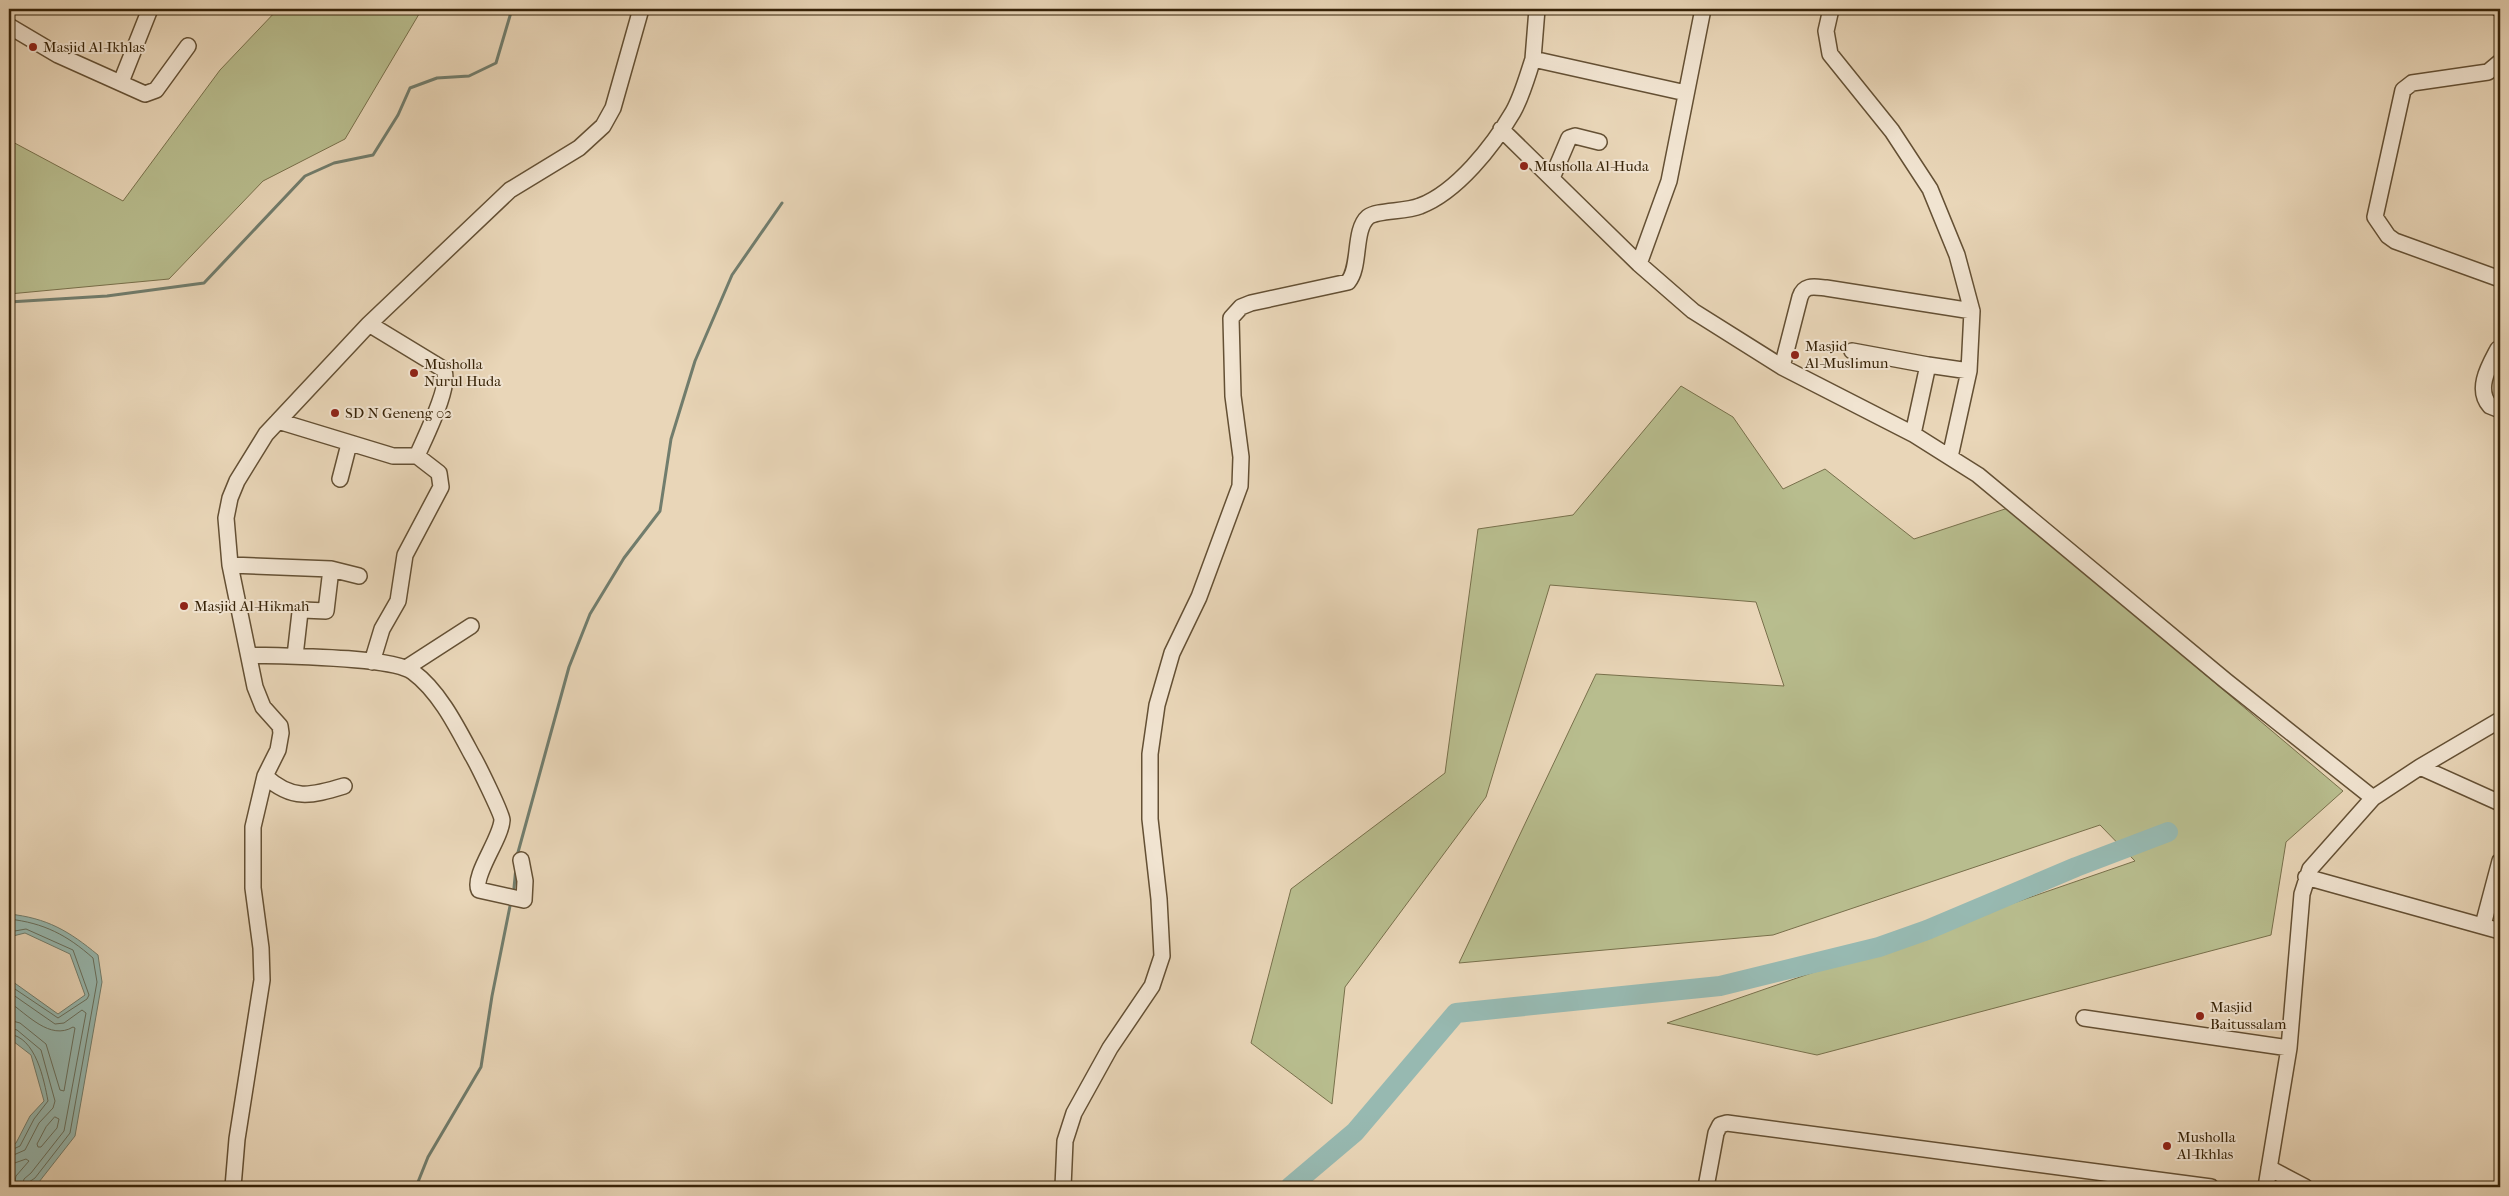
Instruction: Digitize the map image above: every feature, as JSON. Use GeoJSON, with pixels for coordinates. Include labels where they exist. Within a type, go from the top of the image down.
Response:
{"type":"FeatureCollection","features":[{"type":"Feature","properties":{"kind":"street"},"geometry":{"type":"LineString","coordinates":[[121,82],[150,9]]}},
{"type":"Feature","properties":{"kind":"street"},"geometry":{"type":"LineString","coordinates":[[233,1187],[238,1139],[262,980],[261,948],[253,888],[252,846],[256,808],[265,776],[278,750],[281,730],[258,698],[230,565],[226,518],[230,498],[236,481],[251,456],[278,420],[303,397],[369,324],[510,190],[579,148],[603,126],[616,99],[641,9]]}},
{"type":"Feature","properties":{"kind":"street"},"geometry":{"type":"LineString","coordinates":[[1063,1187],[1065,1141],[1074,1113],[1110,1048],[1152,986],[1162,956],[1160,899],[1150,819],[1150,754],[1157,705],[1172,653],[1199,597],[1240,486],[1241,457],[1233,396],[1231,318],[1241,307],[1250,303],[1348,282],[1352,274],[1362,227],[1366,218],[1376,213],[1400,212],[1432,200],[1470,170],[1513,111],[1532,58],[1537,9]]}},
{"type":"Feature","properties":{"kind":"street"},"geometry":{"type":"LineString","coordinates":[[1639,264],[1669,181],[1703,9]]}},
{"type":"Feature","properties":{"kind":"street"},"geometry":{"type":"LineString","coordinates":[[1831,9],[1826,31],[1830,54],[1892,130],[1930,189],[1957,255],[1972,311],[1968,371],[1950,457]]}},
{"type":"Feature","properties":{"kind":"street"},"geometry":{"type":"LineString","coordinates":[[9,26],[58,54],[145,94],[153,92],[164,81],[188,46]]}},
{"type":"Feature","properties":{"kind":"street"},"geometry":{"type":"LineString","coordinates":[[1532,58],[1686,93]]}},
{"type":"Feature","properties":{"kind":"street"},"geometry":{"type":"LineString","coordinates":[[2500,62],[2488,72],[2412,83],[2403,90],[2375,217],[2388,236],[2395,241],[2500,279]]}},
{"type":"Feature","properties":{"kind":"street"},"geometry":{"type":"LineString","coordinates":[[1501,129],[1639,264],[1692,311],[1782,367],[1913,434],[1978,475],[2226,681],[2373,798]]}},
{"type":"Feature","properties":{"kind":"street"},"geometry":{"type":"LineString","coordinates":[[1552,178],[1569,138],[1575,136],[1599,142]]}},
{"type":"Feature","properties":{"kind":"street"},"geometry":{"type":"LineString","coordinates":[[1782,367],[1802,292],[1809,287],[1972,311]]}},
{"type":"Feature","properties":{"kind":"street"},"geometry":{"type":"LineString","coordinates":[[369,324],[443,370],[446,375],[444,389],[417,456]]}},
{"type":"Feature","properties":{"kind":"street"},"geometry":{"type":"LineString","coordinates":[[2499,345],[2488,369],[2483,393],[2490,406],[2500,410]]}},
{"type":"Feature","properties":{"kind":"street"},"geometry":{"type":"LineString","coordinates":[[1852,351],[1968,371]]}},
{"type":"Feature","properties":{"kind":"street"},"geometry":{"type":"LineString","coordinates":[[1913,434],[1928,365]]}},
{"type":"Feature","properties":{"kind":"street"},"geometry":{"type":"LineString","coordinates":[[278,420],[349,444],[393,456],[417,456],[439,473],[441,487],[405,555],[398,600],[382,629],[372,662]]}},
{"type":"Feature","properties":{"kind":"street"},"geometry":{"type":"LineString","coordinates":[[340,479],[349,444]]}},
{"type":"Feature","properties":{"kind":"street"},"geometry":{"type":"LineString","coordinates":[[230,565],[331,569],[359,576]]}},
{"type":"Feature","properties":{"kind":"street"},"geometry":{"type":"LineString","coordinates":[[295,656],[300,612],[303,610],[326,611],[331,569]]}},
{"type":"Feature","properties":{"kind":"street"},"geometry":{"type":"LineString","coordinates":[[406,668],[471,626]]}},
{"type":"Feature","properties":{"kind":"street"},"geometry":{"type":"LineString","coordinates":[[249,655],[295,656],[372,662],[406,668],[428,685],[438,700],[479,768],[502,816],[493,850],[478,879],[479,890],[524,900],[525,881],[521,860]]}},
{"type":"Feature","properties":{"kind":"street"},"geometry":{"type":"LineString","coordinates":[[2266,1187],[2289,1048],[2302,894],[2306,877],[2316,861],[2373,798],[2420,767],[2500,720]]}},
{"type":"Feature","properties":{"kind":"street"},"geometry":{"type":"LineString","coordinates":[[2420,767],[2500,803]]}},
{"type":"Feature","properties":{"kind":"street"},"geometry":{"type":"LineString","coordinates":[[265,776],[282,790],[300,794],[315,794],[344,786]]}},
{"type":"Feature","properties":{"kind":"street"},"geometry":{"type":"LineString","coordinates":[[2483,925],[2500,861]]}},
{"type":"Feature","properties":{"kind":"street"},"geometry":{"type":"LineString","coordinates":[[2306,877],[2500,931]]}},
{"type":"Feature","properties":{"kind":"street"},"geometry":{"type":"LineString","coordinates":[[2084,1018],[2289,1048]]}},
{"type":"Feature","properties":{"kind":"street"},"geometry":{"type":"LineString","coordinates":[[1706,1187],[1716,1133],[1720,1125],[1727,1123],[2211,1187]]}},
{"type":"Feature","properties":{"kind":"street"},"geometry":{"type":"LineString","coordinates":[[2269,1168],[2305,1187]]}},
{"type":"Feature","properties":{"kind":"green space"},"geometry":{"type":"Polygon","coordinates":[[[278,9],[422,9],[345,139],[263,181],[169,279],[9,294],[9,140],[123,201],[220,70],[278,9]]]}},
{"type":"Feature","properties":{"kind":"green space"},"geometry":{"type":"Polygon","coordinates":[[[1681,386],[1733,417],[1783,489],[1825,469],[1914,539],[2008,508],[2343,791],[2286,842],[2271,935],[1817,1055],[1667,1023],[2135,861],[2100,825],[1773,935],[1459,963],[1596,674],[1784,686],[1756,602],[1550,585],[1486,797],[1345,987],[1332,1104],[1251,1043],[1291,889],[1445,773],[1478,529],[1573,515],[1681,386]]]}},
{"type":"Feature","properties":{"kind":"water"},"geometry":{"type":"Polygon","coordinates":[[[9,914],[46,922],[77,939],[98,955],[102,982],[75,1136],[39,1182],[29,1187],[9,1187],[9,1147],[16,1143],[30,1116],[44,1101],[31,1055],[9,1038],[9,979],[58,1014],[85,995],[70,954],[25,933],[9,937],[9,914]]]}},
{"type":"Feature","properties":{"kind":"waterway"},"geometry":{"type":"LineString","coordinates":[[9,302],[107,296],[204,283],[305,176],[334,163],[373,155],[398,115],[410,88],[437,78],[469,76],[496,63],[512,9]]}},
{"type":"Feature","properties":{"kind":"waterway"},"geometry":{"type":"LineString","coordinates":[[517,856],[569,667],[590,614],[624,558],[660,511],[671,439],[695,361],[732,275],[782,203]]}},
{"type":"Feature","properties":{"kind":"waterway"},"geometry":{"type":"LineString","coordinates":[[1290,1187],[1355,1132],[1456,1013],[1720,986],[1879,947],[1927,930],[2076,867],[2168,832]]}},
{"type":"Feature","properties":{"kind":"waterway"},"geometry":{"type":"LineString","coordinates":[[514,888],[516,867]]}},
{"type":"Feature","properties":{"kind":"waterway"},"geometry":{"type":"LineString","coordinates":[[416,1187],[428,1157],[481,1067],[492,996],[510,906]]}},
{"type":"Feature","properties":{"kind":"place","name":"Masjid Al-Ikhlas"},"geometry":{"type":"Point","coordinates":[33,47]}},
{"type":"Feature","properties":{"kind":"place","name":"Musholla Al-Huda"},"geometry":{"type":"Point","coordinates":[1524,166]}},
{"type":"Feature","properties":{"kind":"place","name":"Masjid Al-Muslimun"},"geometry":{"type":"Point","coordinates":[1795,355]}},
{"type":"Feature","properties":{"kind":"place","name":"Musholla Nurul Huda"},"geometry":{"type":"Point","coordinates":[414,373]}},
{"type":"Feature","properties":{"kind":"place","name":"SD N Geneng 02"},"geometry":{"type":"Point","coordinates":[335,413]}},
{"type":"Feature","properties":{"kind":"place","name":"Masjid Al-Hikmah"},"geometry":{"type":"Point","coordinates":[184,606]}},
{"type":"Feature","properties":{"kind":"place","name":"Masjid Baitussalam"},"geometry":{"type":"Point","coordinates":[2200,1016]}},
{"type":"Feature","properties":{"kind":"place","name":"Musholla Al-Ikhlas"},"geometry":{"type":"Point","coordinates":[2167,1146]}}]}
